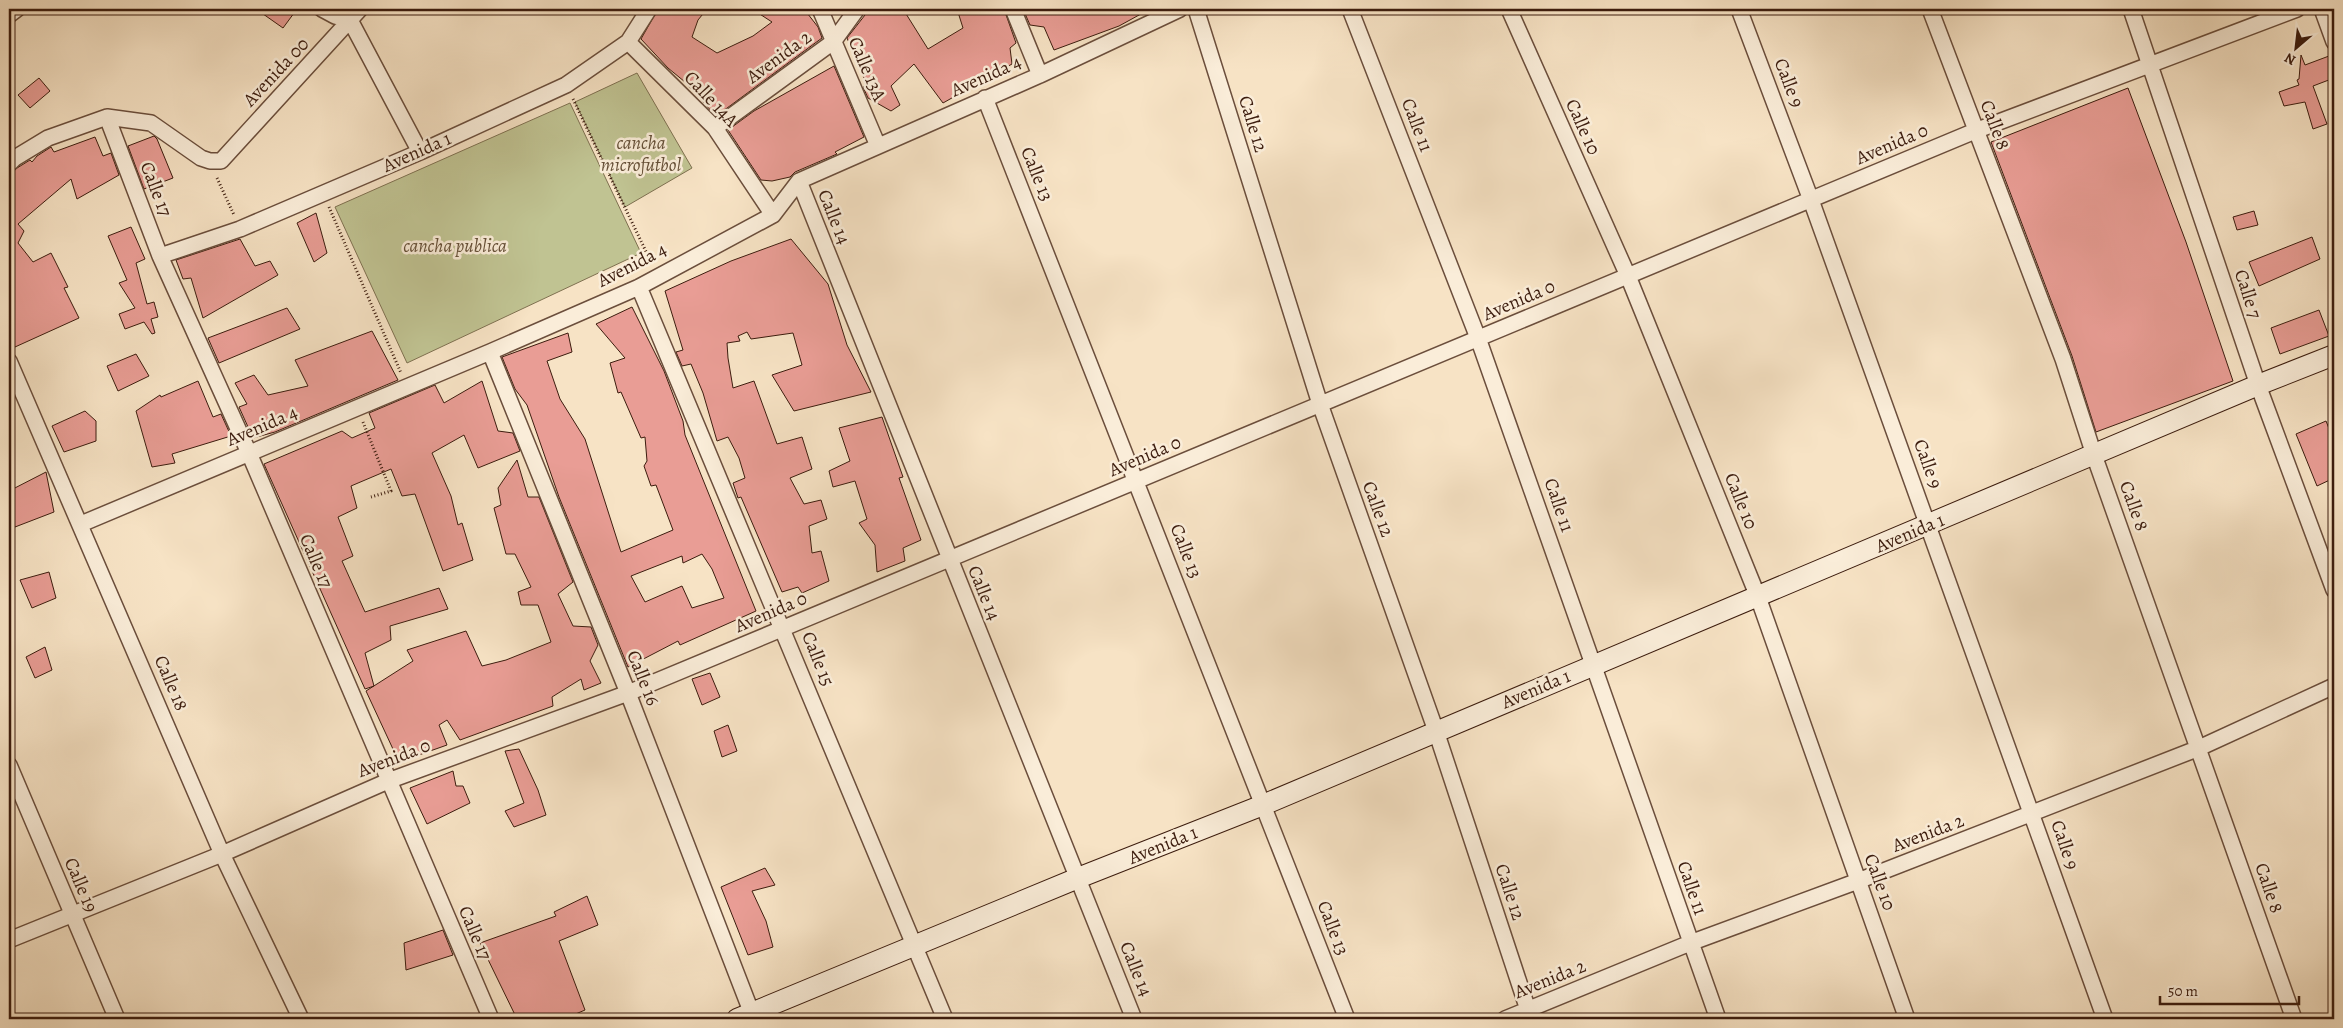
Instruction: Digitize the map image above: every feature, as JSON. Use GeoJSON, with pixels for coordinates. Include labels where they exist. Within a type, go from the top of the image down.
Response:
{"type":"FeatureCollection","features":[{"type":"Feature","properties":{"kind":"street"},"geometry":{"type":"LineString","coordinates":[[9,15],[17,9]]}},
{"type":"Feature","properties":{"kind":"street"},"geometry":{"type":"LineString","coordinates":[[322,9],[334,16],[355,15],[420,152]]}},
{"type":"Feature","properties":{"kind":"street","name":"Avenida 1"},"geometry":{"type":"LineString","coordinates":[[160,256],[240,228],[420,152],[566,85],[628,42],[649,9]]}},
{"type":"Feature","properties":{"kind":"street","name":"Calle 13A"},"geometry":{"type":"LineString","coordinates":[[820,9],[878,146]]}},
{"type":"Feature","properties":{"kind":"street","name":"Avenida 2"},"geometry":{"type":"LineString","coordinates":[[715,128],[833,42],[857,9]]}},
{"type":"Feature","properties":{"kind":"street"},"geometry":{"type":"LineString","coordinates":[[1013,9],[1040,74]]}},
{"type":"Feature","properties":{"kind":"street","name":"Avenida 4"},"geometry":{"type":"LineString","coordinates":[[81,524],[490,352],[639,286],[773,215],[799,181],[1040,74],[1180,9]]}},
{"type":"Feature","properties":{"kind":"street","name":"Calle 12"},"geometry":{"type":"LineString","coordinates":[[1196,9],[1320,404],[1436,731],[1529,1015]]}},
{"type":"Feature","properties":{"kind":"street","name":"Calle 11"},"geometry":{"type":"LineString","coordinates":[[1350,9],[1478,338],[1718,1019]]}},
{"type":"Feature","properties":{"kind":"street","name":"Calle 10"},"geometry":{"type":"LineString","coordinates":[[1509,9],[1628,276],[1758,598],[1907,1019]]}},
{"type":"Feature","properties":{"kind":"street","name":"Calle 9"},"geometry":{"type":"LineString","coordinates":[[1739,9],[1811,200],[2105,1019]]}},
{"type":"Feature","properties":{"kind":"street","name":"Calle 8"},"geometry":{"type":"LineString","coordinates":[[1930,9],[2063,359],[2094,455],[2294,1019]]}},
{"type":"Feature","properties":{"kind":"street","name":"Calle 7"},"geometry":{"type":"LineString","coordinates":[[2131,9],[2258,385],[2334,590]]}},
{"type":"Feature","properties":{"kind":"street","name":"Avenida 0"},"geometry":{"type":"LineString","coordinates":[[9,940],[222,854],[388,781],[628,693],[1975,131],[2297,9]]}},
{"type":"Feature","properties":{"kind":"street"},"geometry":{"type":"LineString","coordinates":[[2322,9],[2334,42]]}},
{"type":"Feature","properties":{"kind":"street","name":"Avenida 00"},"geometry":{"type":"LineString","coordinates":[[215,161],[355,15]]}},
{"type":"Feature","properties":{"kind":"street","name":"Calle 14A"},"geometry":{"type":"LineString","coordinates":[[628,42],[715,128],[773,215]]}},
{"type":"Feature","properties":{"kind":"street","name":"Calle 13"},"geometry":{"type":"LineString","coordinates":[[985,98],[1347,1019]]}},
{"type":"Feature","properties":{"kind":"street"},"geometry":{"type":"LineString","coordinates":[[9,164],[15,158],[48,138],[107,117],[151,123],[201,158],[215,161]]}},
{"type":"Feature","properties":{"kind":"street","name":"Calle 17"},"geometry":{"type":"LineString","coordinates":[[107,117],[160,256],[249,453],[491,1019]]}},
{"type":"Feature","properties":{"kind":"street","name":"Calle 14"},"geometry":{"type":"LineString","coordinates":[[799,181],[1134,1019]]}},
{"type":"Feature","properties":{"kind":"street","name":"Calle 15"},"geometry":{"type":"LineString","coordinates":[[639,286],[784,628],[944,1019]]}},
{"type":"Feature","properties":{"kind":"street","name":"Calle 16"},"geometry":{"type":"LineString","coordinates":[[490,352],[628,693],[748,1017]]}},
{"type":"Feature","properties":{"kind":"street","name":"Avenida 1"},"geometry":{"type":"LineString","coordinates":[[748,1017],[914,946],[1078,878],[1263,805],[1436,731],[1758,598],[2258,385],[2334,356]]}},
{"type":"Feature","properties":{"kind":"street","name":"Calle 18"},"geometry":{"type":"LineString","coordinates":[[9,361],[222,854],[301,1019]]}},
{"type":"Feature","properties":{"kind":"street","name":"Avenida 2"},"geometry":{"type":"LineString","coordinates":[[1505,1019],[1529,1015],[1690,943],[1858,881],[2199,748],[2334,686]]}},
{"type":"Feature","properties":{"kind":"street","name":"Calle 19"},"geometry":{"type":"LineString","coordinates":[[9,765],[117,1019]]}},
{"type":"Feature","properties":{"kind":"path"},"geometry":{"type":"LineString","coordinates":[[566,85],[657,276]]}},
{"type":"Feature","properties":{"kind":"path"},"geometry":{"type":"LineString","coordinates":[[215,161],[240,228]]}},
{"type":"Feature","properties":{"kind":"path"},"geometry":{"type":"LineString","coordinates":[[323,192],[407,387]]}},
{"type":"Feature","properties":{"kind":"path"},"geometry":{"type":"LineString","coordinates":[[357,407],[391,491],[371,497]]}},
{"type":"Feature","properties":{"kind":"green space","name":"cancha microfutbol"},"geometry":{"type":"Polygon","coordinates":[[[637,73],[692,168],[625,207],[575,102],[637,73]]]}},
{"type":"Feature","properties":{"kind":"green space","name":"cancha publica"},"geometry":{"type":"Polygon","coordinates":[[[570,103],[641,253],[407,363],[335,207],[570,103]]]}},
{"type":"Feature","properties":{"kind":"building"},"geometry":{"type":"Polygon","coordinates":[[[256,9],[297,9],[283,28],[256,9]]]}},
{"type":"Feature","properties":{"kind":"building"},"geometry":{"type":"Polygon","coordinates":[[[658,9],[707,9],[698,20],[692,37],[717,53],[753,36],[772,22],[752,9],[804,9],[818,27],[822,38],[723,111],[714,114],[685,82],[668,68],[641,39],[658,9]]]}},
{"type":"Feature","properties":{"kind":"building"},"geometry":{"type":"Polygon","coordinates":[[[866,9],[903,9],[928,49],[963,28],[957,9],[1004,9],[1016,43],[1010,48],[1012,64],[943,103],[914,64],[891,86],[900,105],[891,111],[868,98],[863,87],[867,85],[847,38],[865,15],[866,9]]]}},
{"type":"Feature","properties":{"kind":"building"},"geometry":{"type":"Polygon","coordinates":[[[1023,9],[1150,9],[1119,26],[1054,50],[1044,27],[1030,25],[1023,9]]]}},
{"type":"Feature","properties":{"kind":"building"},"geometry":{"type":"Polygon","coordinates":[[[2301,55],[2305,65],[2329,56],[2334,70],[2334,78],[2313,86],[2327,124],[2313,129],[2305,102],[2284,106],[2279,92],[2299,85],[2297,80],[2299,79],[2301,55]]]}},
{"type":"Feature","properties":{"kind":"building"},"geometry":{"type":"Polygon","coordinates":[[[834,66],[864,137],[835,152],[837,154],[795,172],[790,177],[772,181],[761,180],[728,130],[754,111],[834,66]]]}},
{"type":"Feature","properties":{"kind":"building"},"geometry":{"type":"Polygon","coordinates":[[[39,78],[50,91],[30,108],[18,95],[39,78]]]}},
{"type":"Feature","properties":{"kind":"building"},"geometry":{"type":"Polygon","coordinates":[[[2128,88],[2186,242],[2233,381],[2096,432],[2072,356],[1991,142],[2128,88]]]}},
{"type":"Feature","properties":{"kind":"building"},"geometry":{"type":"Polygon","coordinates":[[[154,136],[173,178],[144,189],[128,146],[154,136]]]}},
{"type":"Feature","properties":{"kind":"building"},"geometry":{"type":"Polygon","coordinates":[[[95,137],[103,156],[111,153],[119,175],[77,199],[71,179],[18,224],[24,231],[18,243],[33,262],[51,253],[68,287],[64,288],[79,318],[15,347],[9,335],[9,173],[30,160],[32,162],[37,156],[51,147],[54,152],[95,137]]]}},
{"type":"Feature","properties":{"kind":"building"},"geometry":{"type":"Polygon","coordinates":[[[2254,211],[2258,225],[2237,230],[2233,217],[2254,211]]]}},
{"type":"Feature","properties":{"kind":"building"},"geometry":{"type":"Polygon","coordinates":[[[316,213],[327,253],[314,262],[297,223],[316,213]]]}},
{"type":"Feature","properties":{"kind":"building"},"geometry":{"type":"Polygon","coordinates":[[[131,227],[145,259],[136,263],[147,304],[154,302],[158,317],[151,319],[155,333],[152,334],[144,322],[125,329],[119,314],[135,308],[119,283],[127,280],[108,236],[131,227]]]}},
{"type":"Feature","properties":{"kind":"building"},"geometry":{"type":"Polygon","coordinates":[[[2312,237],[2320,259],[2259,286],[2249,262],[2312,237]]]}},
{"type":"Feature","properties":{"kind":"building"},"geometry":{"type":"Polygon","coordinates":[[[240,239],[255,266],[270,261],[278,275],[203,318],[191,278],[183,279],[176,260],[240,239]]]}},
{"type":"Feature","properties":{"kind":"building"},"geometry":{"type":"Polygon","coordinates":[[[791,239],[828,284],[847,345],[871,392],[794,411],[772,375],[802,365],[793,333],[751,339],[747,332],[738,336],[740,341],[727,343],[733,388],[754,381],[777,444],[802,437],[812,469],[790,478],[804,504],[821,500],[827,519],[809,526],[812,553],[821,551],[829,581],[802,593],[798,587],[782,592],[741,497],[738,498],[733,483],[745,478],[739,458],[728,437],[717,441],[703,393],[691,364],[682,366],[676,352],[683,350],[665,291],[731,261],[791,239]]]}},
{"type":"Feature","properties":{"kind":"building"},"geometry":{"type":"Polygon","coordinates":[[[632,307],[664,371],[683,421],[685,435],[756,611],[680,645],[678,641],[628,667],[559,497],[527,405],[515,389],[502,357],[568,333],[572,352],[547,361],[560,399],[585,439],[621,552],[673,530],[656,485],[651,486],[644,466],[647,461],[645,437],[641,438],[621,392],[618,393],[610,363],[625,358],[596,324],[632,307]],[[702,554],[683,563],[682,556],[631,576],[645,602],[682,586],[692,608],[724,598],[712,569],[702,554]]]}},
{"type":"Feature","properties":{"kind":"building"},"geometry":{"type":"Polygon","coordinates":[[[287,308],[300,329],[219,363],[208,338],[287,308]]]}},
{"type":"Feature","properties":{"kind":"building"},"geometry":{"type":"Polygon","coordinates":[[[2319,310],[2329,336],[2280,354],[2271,328],[2319,310]]]}},
{"type":"Feature","properties":{"kind":"building"},"geometry":{"type":"Polygon","coordinates":[[[372,331],[398,380],[275,432],[253,438],[239,407],[247,404],[235,383],[254,375],[268,395],[308,386],[295,360],[372,331]]]}},
{"type":"Feature","properties":{"kind":"building"},"geometry":{"type":"Polygon","coordinates":[[[136,354],[149,376],[118,391],[107,366],[136,354]]]}},
{"type":"Feature","properties":{"kind":"building"},"geometry":{"type":"Polygon","coordinates":[[[198,381],[213,417],[221,414],[231,436],[172,454],[175,463],[152,467],[136,411],[160,395],[161,397],[198,381]]]}},
{"type":"Feature","properties":{"kind":"building"},"geometry":{"type":"Polygon","coordinates":[[[482,381],[498,431],[513,433],[520,451],[478,468],[464,435],[432,453],[451,496],[458,525],[462,523],[473,560],[443,571],[415,494],[402,496],[391,469],[351,486],[357,508],[338,517],[353,556],[342,561],[365,612],[439,588],[448,609],[390,626],[391,640],[365,653],[374,686],[365,689],[264,464],[342,431],[352,438],[375,428],[369,413],[435,385],[444,403],[482,381]]]}},
{"type":"Feature","properties":{"kind":"building"},"geometry":{"type":"Polygon","coordinates":[[[85,411],[96,421],[96,441],[64,452],[52,426],[85,411]]]}},
{"type":"Feature","properties":{"kind":"building"},"geometry":{"type":"Polygon","coordinates":[[[882,417],[903,477],[899,478],[921,540],[903,548],[905,561],[877,572],[875,545],[859,523],[867,519],[855,481],[833,487],[829,471],[850,461],[839,428],[882,417]]]}},
{"type":"Feature","properties":{"kind":"building"},"geometry":{"type":"Polygon","coordinates":[[[2326,421],[2334,441],[2334,478],[2317,486],[2296,434],[2326,421]]]}},
{"type":"Feature","properties":{"kind":"building"},"geometry":{"type":"Polygon","coordinates":[[[517,460],[528,497],[539,497],[573,582],[558,594],[573,626],[591,627],[598,645],[590,661],[601,683],[584,690],[581,679],[552,697],[553,706],[460,740],[447,720],[439,725],[447,745],[399,762],[366,691],[413,661],[407,650],[466,631],[482,666],[506,660],[551,642],[538,605],[521,605],[518,592],[531,587],[515,554],[506,554],[494,508],[501,505],[498,488],[517,460]]]}},
{"type":"Feature","properties":{"kind":"building"},"geometry":{"type":"Polygon","coordinates":[[[46,472],[54,512],[15,527],[9,506],[9,491],[46,472]]]}},
{"type":"Feature","properties":{"kind":"building"},"geometry":{"type":"Polygon","coordinates":[[[49,572],[56,598],[32,608],[20,580],[49,572]]]}},
{"type":"Feature","properties":{"kind":"building"},"geometry":{"type":"Polygon","coordinates":[[[45,647],[52,670],[35,678],[26,657],[45,647]]]}},
{"type":"Feature","properties":{"kind":"building"},"geometry":{"type":"Polygon","coordinates":[[[710,673],[720,697],[702,705],[692,679],[710,673]]]}},
{"type":"Feature","properties":{"kind":"building"},"geometry":{"type":"Polygon","coordinates":[[[728,725],[737,751],[722,757],[714,731],[728,725]]]}},
{"type":"Feature","properties":{"kind":"building"},"geometry":{"type":"Polygon","coordinates":[[[519,749],[538,790],[546,815],[514,827],[505,811],[524,803],[505,751],[519,749]]]}},
{"type":"Feature","properties":{"kind":"building"},"geometry":{"type":"Polygon","coordinates":[[[453,771],[456,786],[463,786],[470,803],[427,824],[410,788],[453,771]]]}},
{"type":"Feature","properties":{"kind":"building"},"geometry":{"type":"Polygon","coordinates":[[[765,868],[775,885],[752,891],[766,921],[773,947],[748,955],[721,887],[765,868]]]}},
{"type":"Feature","properties":{"kind":"building"},"geometry":{"type":"Polygon","coordinates":[[[587,896],[598,925],[559,941],[585,1010],[564,1019],[517,1019],[480,943],[556,916],[554,912],[587,896]]]}},
{"type":"Feature","properties":{"kind":"building"},"geometry":{"type":"Polygon","coordinates":[[[443,930],[453,955],[406,970],[404,943],[443,930]]]}}]}
